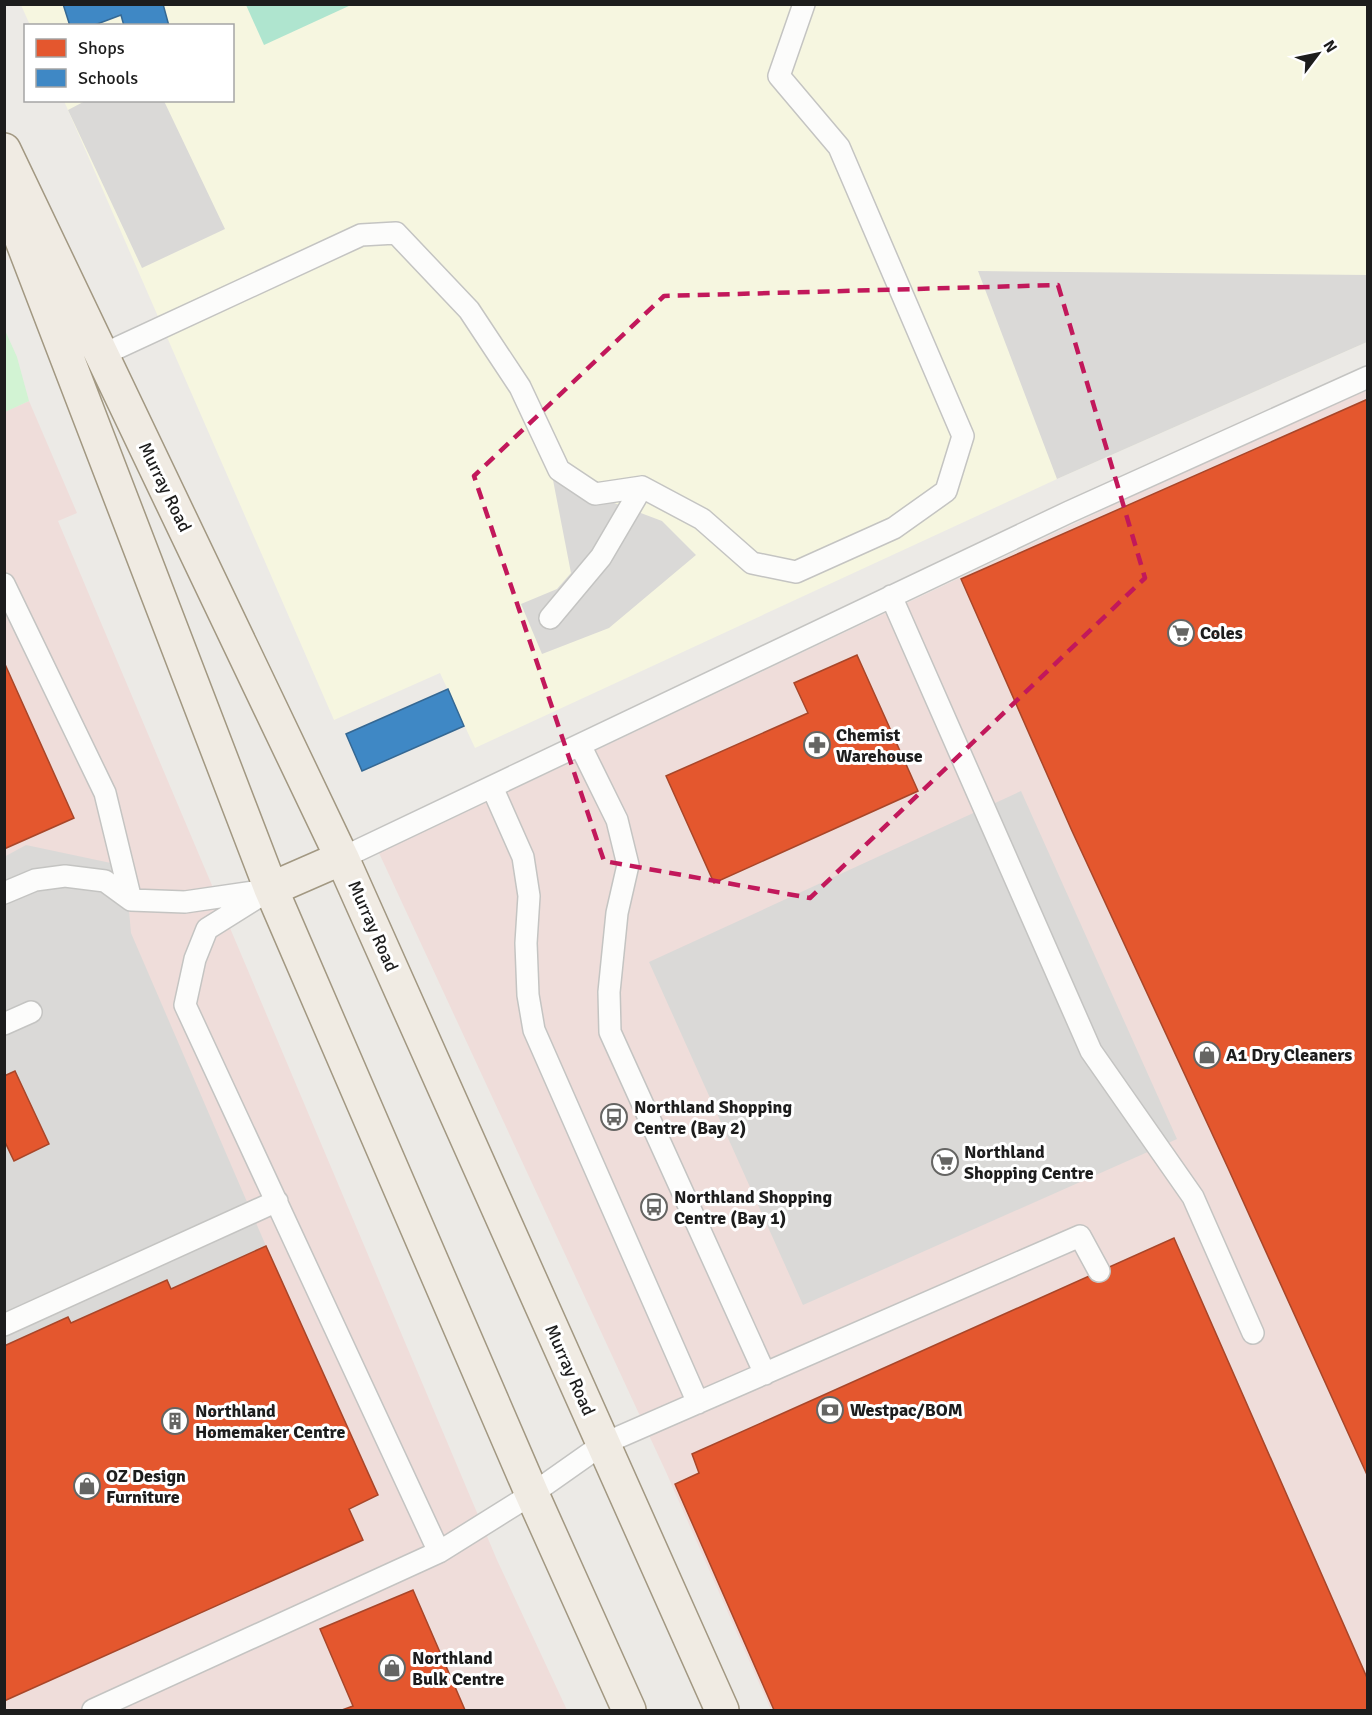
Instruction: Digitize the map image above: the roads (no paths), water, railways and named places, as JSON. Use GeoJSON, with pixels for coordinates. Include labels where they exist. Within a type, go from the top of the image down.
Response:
{"type":"FeatureCollection","features":[{"type":"Feature","properties":{"kind":"main road","name":"Murray Road"},"geometry":{"type":"LineString","coordinates":[[4,150],[342,858],[722,1710]]}},
{"type":"Feature","properties":{"kind":"main road"},"geometry":{"type":"LineString","coordinates":[[4,194],[271,889],[532,1494],[628,1710]]}},
{"type":"Feature","properties":{"kind":"main road"},"geometry":{"type":"LineString","coordinates":[[271,889],[342,858]]}},
{"type":"Feature","properties":{"kind":"lane"},"geometry":{"type":"LineString","coordinates":[[102,355],[361,235],[396,233],[468,310],[520,387],[559,470],[595,494],[642,487],[702,519],[752,562],[796,572],[894,528],[946,491],[963,436],[839,147],[779,76],[804,4]]}},
{"type":"Feature","properties":{"kind":"lane"},"geometry":{"type":"LineString","coordinates":[[342,858],[1069,512],[1368,377]]}},
{"type":"Feature","properties":{"kind":"lane"},"geometry":{"type":"LineString","coordinates":[[550,618],[601,557],[642,487]]}},
{"type":"Feature","properties":{"kind":"lane"},"geometry":{"type":"LineString","coordinates":[[4,584],[105,793],[131,900]]}},
{"type":"Feature","properties":{"kind":"lane"},"geometry":{"type":"LineString","coordinates":[[891,596],[1091,1051],[1193,1197],[1253,1333]]}},
{"type":"Feature","properties":{"kind":"lane"},"geometry":{"type":"LineString","coordinates":[[580,745],[617,820],[628,864],[617,913],[609,992],[610,1032],[765,1374]]}},
{"type":"Feature","properties":{"kind":"lane"},"geometry":{"type":"LineString","coordinates":[[492,787],[524,863],[529,896],[526,943],[528,995],[534,1030],[698,1403]]}},
{"type":"Feature","properties":{"kind":"lane"},"geometry":{"type":"LineString","coordinates":[[4,893],[35,880],[65,876],[105,881],[131,900],[185,902],[271,889]]}},
{"type":"Feature","properties":{"kind":"lane"},"geometry":{"type":"LineString","coordinates":[[271,889],[207,929],[195,959],[185,1005],[439,1552]]}},
{"type":"Feature","properties":{"kind":"lane"},"geometry":{"type":"LineString","coordinates":[[4,1024],[30,1012]]}},
{"type":"Feature","properties":{"kind":"lane"},"geometry":{"type":"LineString","coordinates":[[4,1325],[277,1201]]}},
{"type":"Feature","properties":{"kind":"lane"},"geometry":{"type":"LineString","coordinates":[[93,1710],[439,1552],[532,1494],[603,1444],[1080,1236],[1099,1271]]}},
{"type":"Feature","properties":{"kind":"place","name":"Coles"},"geometry":{"type":"Point","coordinates":[1181,633]}},
{"type":"Feature","properties":{"kind":"place","name":"Chemist Warehouse"},"geometry":{"type":"Point","coordinates":[817,745]}},
{"type":"Feature","properties":{"kind":"place","name":"A1 Dry Cleaners"},"geometry":{"type":"Point","coordinates":[1207,1055]}},
{"type":"Feature","properties":{"kind":"place","name":"Northland Shopping Centre (Bay 2)"},"geometry":{"type":"Point","coordinates":[614,1117]}},
{"type":"Feature","properties":{"kind":"place","name":"Northland Shopping Centre"},"geometry":{"type":"Point","coordinates":[945,1162]}},
{"type":"Feature","properties":{"kind":"place","name":"Northland Shopping Centre (Bay 1)"},"geometry":{"type":"Point","coordinates":[654,1207]}},
{"type":"Feature","properties":{"kind":"place","name":"Westpac/BOM"},"geometry":{"type":"Point","coordinates":[830,1410]}},
{"type":"Feature","properties":{"kind":"place","name":"Northland Homemaker Centre"},"geometry":{"type":"Point","coordinates":[175,1421]}},
{"type":"Feature","properties":{"kind":"place","name":"OZ Design Furniture"},"geometry":{"type":"Point","coordinates":[87,1486]}},
{"type":"Feature","properties":{"kind":"place","name":"Northland Bulk Centre"},"geometry":{"type":"Point","coordinates":[392,1668]}}]}
